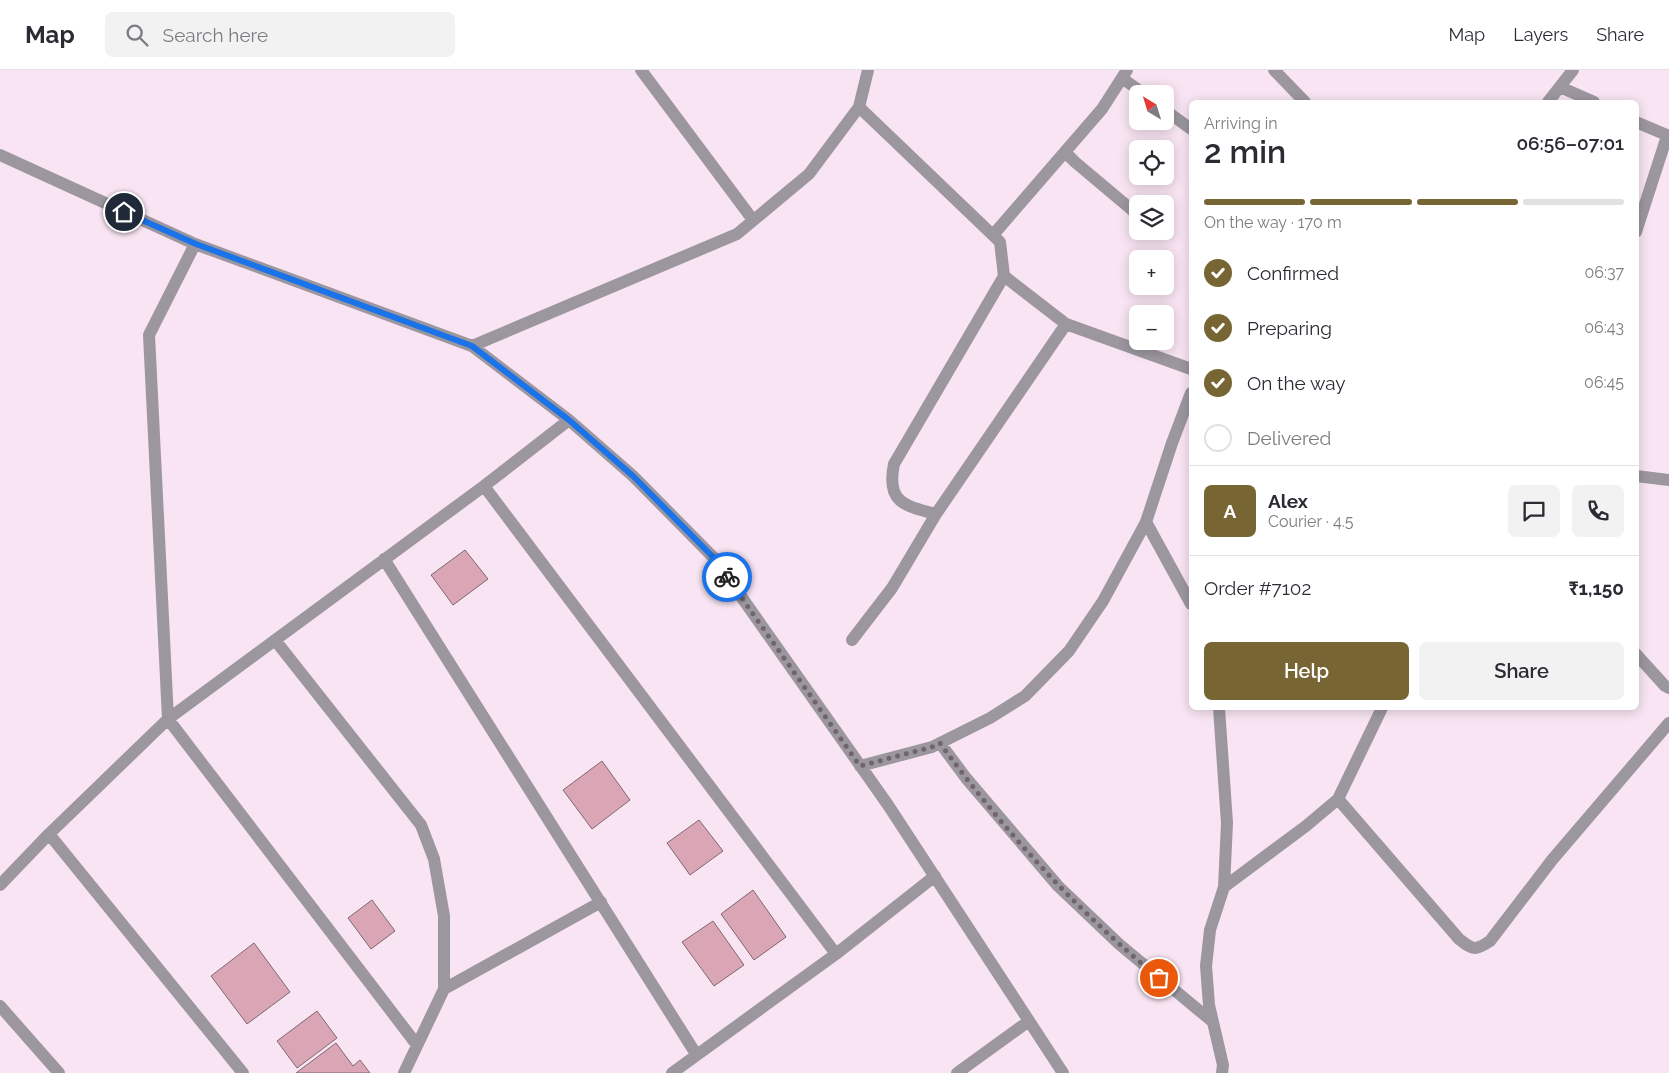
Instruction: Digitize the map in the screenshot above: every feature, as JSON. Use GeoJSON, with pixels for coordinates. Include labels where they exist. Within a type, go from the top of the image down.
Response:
{"type":"FeatureCollection","features":[{"type":"Feature","properties":{"kind":"street"},"geometry":{"type":"LineString","coordinates":[[641,70],[754,220]]}},
{"type":"Feature","properties":{"kind":"street"},"geometry":{"type":"LineString","coordinates":[[472,346],[737,234],[809,174],[859,107],[868,70]]}},
{"type":"Feature","properties":{"kind":"street"},"geometry":{"type":"LineString","coordinates":[[1274,70],[1303,100]]}},
{"type":"Feature","properties":{"kind":"street"},"geometry":{"type":"LineString","coordinates":[[1550,100],[1573,70]]}},
{"type":"Feature","properties":{"kind":"street"},"geometry":{"type":"LineString","coordinates":[[993,235],[1102,109],[1125,74],[1135,85]]}},
{"type":"Feature","properties":{"kind":"street"},"geometry":{"type":"LineString","coordinates":[[1560,87],[1589,100]]}},
{"type":"Feature","properties":{"kind":"street"},"geometry":{"type":"LineString","coordinates":[[859,107],[1000,242],[1004,276],[894,464],[891,476],[891,487],[896,497],[910,508],[936,514]]}},
{"type":"Feature","properties":{"kind":"street"},"geometry":{"type":"LineString","coordinates":[[1174,117],[1189,128]]}},
{"type":"Feature","properties":{"kind":"street"},"geometry":{"type":"LineString","coordinates":[[1639,123],[1668,136],[1639,223]]}},
{"type":"Feature","properties":{"kind":"street"},"geometry":{"type":"LineString","coordinates":[[1065,152],[1129,207]]}},
{"type":"Feature","properties":{"kind":"street"},"geometry":{"type":"LineString","coordinates":[[0,155],[196,244],[472,346],[569,420],[633,476],[714,558],[888,805],[1063,1073]]}},
{"type":"Feature","properties":{"kind":"street"},"geometry":{"type":"LineString","coordinates":[[196,244],[149,335],[168,719],[417,1045]]}},
{"type":"Feature","properties":{"kind":"street"},"geometry":{"type":"LineString","coordinates":[[1004,276],[1066,324],[1189,368]]}},
{"type":"Feature","properties":{"kind":"street"},"geometry":{"type":"LineString","coordinates":[[852,640],[892,588],[936,514],[1066,324]]}},
{"type":"Feature","properties":{"kind":"street"},"geometry":{"type":"LineString","coordinates":[[860,766],[932,747],[990,718],[1025,696],[1069,651],[1103,601],[1146,522],[1189,398]]}},
{"type":"Feature","properties":{"kind":"street"},"geometry":{"type":"LineString","coordinates":[[0,885],[49,834],[168,719],[484,486],[569,420]]}},
{"type":"Feature","properties":{"kind":"street"},"geometry":{"type":"LineString","coordinates":[[1639,476],[1669,480]]}},
{"type":"Feature","properties":{"kind":"street"},"geometry":{"type":"LineString","coordinates":[[484,486],[836,954]]}},
{"type":"Feature","properties":{"kind":"street"},"geometry":{"type":"LineString","coordinates":[[1146,522],[1189,600]]}},
{"type":"Feature","properties":{"kind":"street"},"geometry":{"type":"LineString","coordinates":[[384,559],[696,1054]]}},
{"type":"Feature","properties":{"kind":"street"},"geometry":{"type":"LineString","coordinates":[[275,640],[421,825],[434,860],[444,916],[444,989],[404,1073]]}},
{"type":"Feature","properties":{"kind":"street"},"geometry":{"type":"LineString","coordinates":[[1639,657],[1669,688]]}},
{"type":"Feature","properties":{"kind":"street"},"geometry":{"type":"LineString","coordinates":[[1219,710],[1227,823],[1224,887],[1210,930],[1206,966],[1209,1005],[1223,1065],[1222,1073]]}},
{"type":"Feature","properties":{"kind":"street"},"geometry":{"type":"LineString","coordinates":[[1224,887],[1306,826],[1338,799],[1381,710]]}},
{"type":"Feature","properties":{"kind":"street"},"geometry":{"type":"LineString","coordinates":[[1338,799],[1459,939],[1471,948],[1478,949],[1490,941],[1552,860],[1669,723]]}},
{"type":"Feature","properties":{"kind":"street"},"geometry":{"type":"LineString","coordinates":[[940,743],[966,778],[1058,886],[1119,944],[1213,1022]]}},
{"type":"Feature","properties":{"kind":"street"},"geometry":{"type":"LineString","coordinates":[[49,834],[242,1073]]}},
{"type":"Feature","properties":{"kind":"street"},"geometry":{"type":"LineString","coordinates":[[672,1073],[836,954],[935,876]]}},
{"type":"Feature","properties":{"kind":"street"},"geometry":{"type":"LineString","coordinates":[[444,989],[600,902]]}},
{"type":"Feature","properties":{"kind":"street"},"geometry":{"type":"LineString","coordinates":[[0,1006],[59,1073]]}},
{"type":"Feature","properties":{"kind":"street"},"geometry":{"type":"LineString","coordinates":[[957,1073],[1030,1021]]}},
{"type":"Feature","properties":{"kind":"building"},"geometry":{"type":"Polygon","coordinates":[[[465,550],[488,579],[453,605],[431,575],[465,550]]]}},
{"type":"Feature","properties":{"kind":"building"},"geometry":{"type":"Polygon","coordinates":[[[602,761],[630,800],[592,829],[563,790],[602,761]]]}},
{"type":"Feature","properties":{"kind":"building"},"geometry":{"type":"Polygon","coordinates":[[[699,820],[723,851],[690,875],[667,843],[699,820]]]}},
{"type":"Feature","properties":{"kind":"building"},"geometry":{"type":"Polygon","coordinates":[[[753,890],[786,937],[754,960],[721,914],[753,890]]]}},
{"type":"Feature","properties":{"kind":"building"},"geometry":{"type":"Polygon","coordinates":[[[372,900],[395,931],[371,949],[348,918],[372,900]]]}},
{"type":"Feature","properties":{"kind":"building"},"geometry":{"type":"Polygon","coordinates":[[[713,921],[744,965],[714,986],[682,942],[713,921]]]}},
{"type":"Feature","properties":{"kind":"building"},"geometry":{"type":"Polygon","coordinates":[[[254,943],[290,992],[247,1024],[211,976],[254,943]]]}},
{"type":"Feature","properties":{"kind":"building"},"geometry":{"type":"Polygon","coordinates":[[[317,1011],[337,1038],[297,1068],[277,1041],[317,1011]]]}},
{"type":"Feature","properties":{"kind":"building"},"geometry":{"type":"Polygon","coordinates":[[[336,1043],[353,1066],[360,1060],[370,1073],[296,1073],[336,1043]]]}},
{"type":"Feature","properties":{"kind":"way so far"},"geometry":{"type":"LineString","coordinates":[[727,577],[860,766],[932,747],[940,743],[966,778],[1058,886],[1119,944],[1159,978]]}},
{"type":"Feature","properties":{"kind":"route"},"geometry":{"type":"LineString","coordinates":[[124,212],[196,244],[472,346],[569,420],[633,476],[714,558],[727,577]]}}]}
